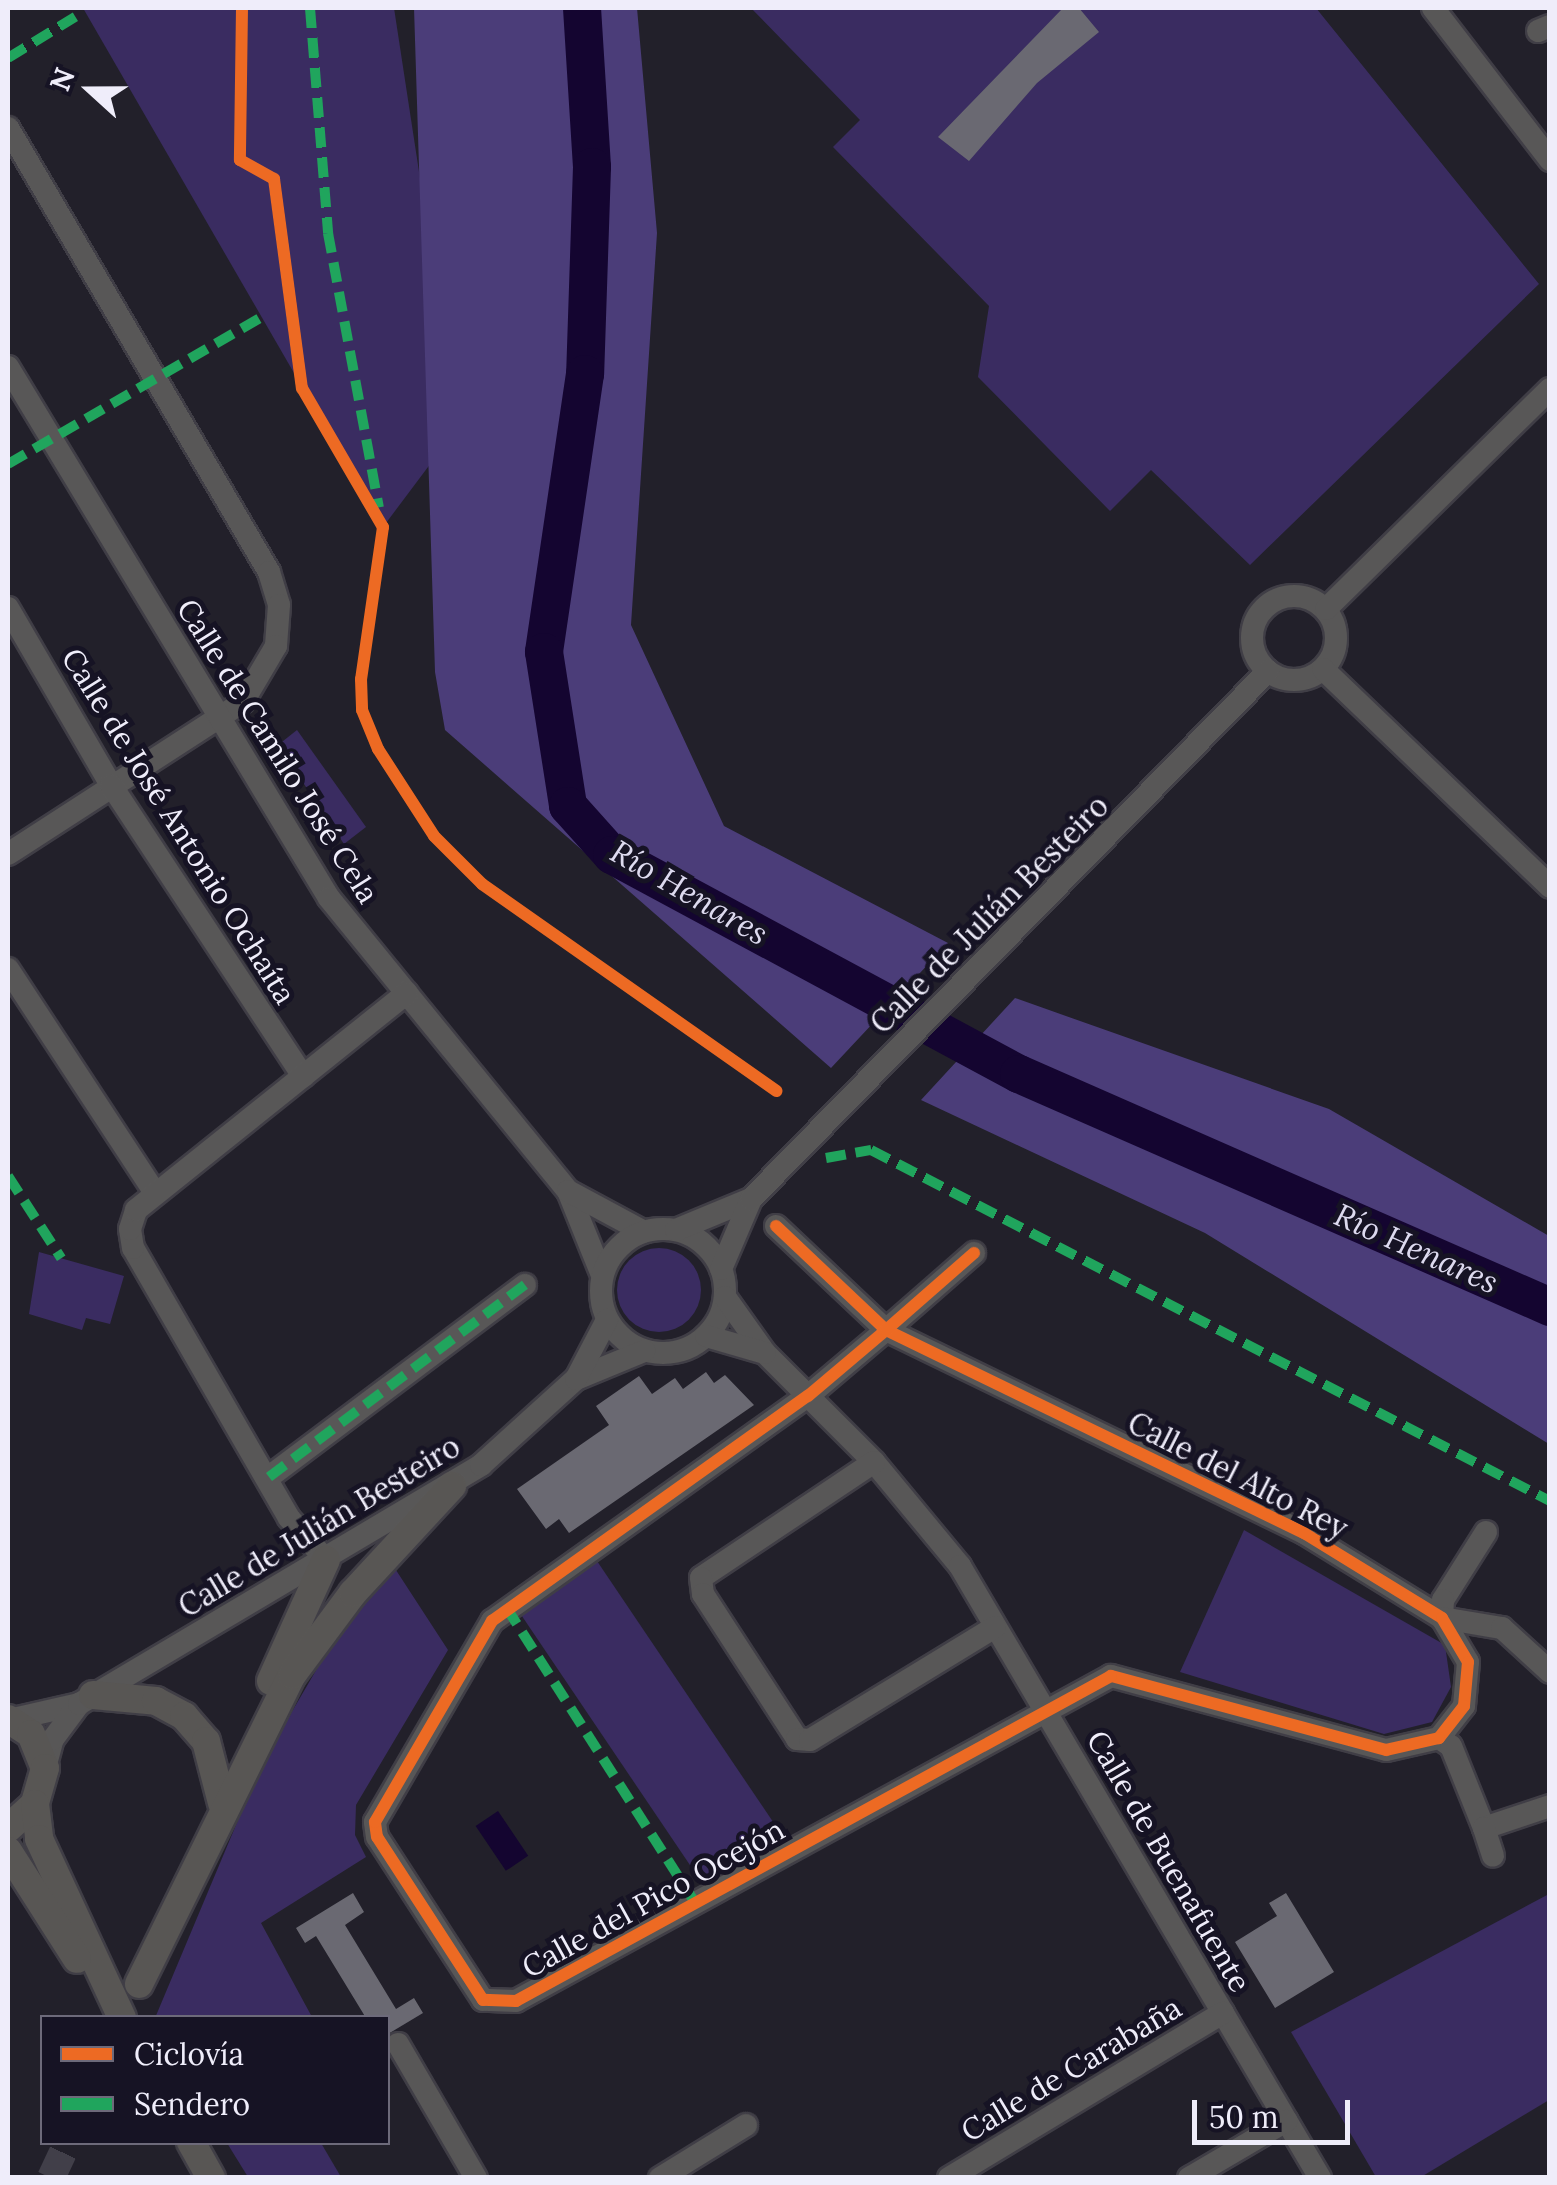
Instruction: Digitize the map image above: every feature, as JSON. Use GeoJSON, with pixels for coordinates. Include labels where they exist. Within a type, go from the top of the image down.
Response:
{"type":"FeatureCollection","features":[{"type":"Feature","properties":{"kind":"main road"},"geometry":{"type":"LineString","coordinates":[[222,1803],[316,1639],[452,1486]]}},
{"type":"Feature","properties":{"kind":"main road"},"geometry":{"type":"LineString","coordinates":[[139,1984],[326,1560]]}},
{"type":"Feature","properties":{"kind":"main road"},"geometry":{"type":"LineString","coordinates":[[86,1700],[156,1701],[184,1716],[206,1741],[222,1803]]}},
{"type":"Feature","properties":{"kind":"main road"},"geometry":{"type":"LineString","coordinates":[[8,1720],[31,1734],[44,1768],[36,1804],[39,1839],[117,2015]]}},
{"type":"Feature","properties":{"kind":"main road"},"geometry":{"type":"LineString","coordinates":[[8,1828],[36,1804]]}},
{"type":"Feature","properties":{"kind":"main road"},"geometry":{"type":"LineString","coordinates":[[8,1851],[116,2015]]}},
{"type":"Feature","properties":{"kind":"main road"},"geometry":{"type":"LineString","coordinates":[[193,2145],[212,2178]]}},
{"type":"Feature","properties":{"kind":"street"},"geometry":{"type":"LineString","coordinates":[[1433,8],[1546,150]]}},
{"type":"Feature","properties":{"kind":"street"},"geometry":{"type":"LineString","coordinates":[[8,128],[270,572],[279,606],[276,646],[263,676],[218,721],[111,785],[8,854]]}},
{"type":"Feature","properties":{"kind":"street","name":"Calle de Camilo José Cela"},"geometry":{"type":"LineString","coordinates":[[8,367],[218,721],[330,898],[568,1191],[602,1274]]}},
{"type":"Feature","properties":{"kind":"street"},"geometry":{"type":"LineString","coordinates":[[1326,609],[1550,389]]}},
{"type":"Feature","properties":{"kind":"street"},"geometry":{"type":"LineString","coordinates":[[1287,596],[1326,609],[1336,632],[1323,668],[1297,680],[1268,671],[1254,651],[1263,608],[1287,596]]}},
{"type":"Feature","properties":{"kind":"street","name":"Calle de José Antonio Ochaíta"},"geometry":{"type":"LineString","coordinates":[[8,608],[111,785],[303,1076]]}},
{"type":"Feature","properties":{"kind":"street"},"geometry":{"type":"LineString","coordinates":[[1323,668],[1550,887]]}},
{"type":"Feature","properties":{"kind":"street","name":"Calle de Julián Besteiro"},"geometry":{"type":"LineString","coordinates":[[720,1268],[751,1199],[1268,671]]}},
{"type":"Feature","properties":{"kind":"street"},"geometry":{"type":"LineString","coordinates":[[8,969],[155,1193]]}},
{"type":"Feature","properties":{"kind":"street"},"geometry":{"type":"LineString","coordinates":[[326,1560],[289,1518],[270,1477],[133,1248],[136,1210],[408,993]]}},
{"type":"Feature","properties":{"kind":"street","name":"Calle de Camilo José Cela"},"geometry":{"type":"LineString","coordinates":[[568,1191],[644,1232]]}},
{"type":"Feature","properties":{"kind":"street","name":"Calle de Julián Besteiro"},"geometry":{"type":"LineString","coordinates":[[676,1230],[751,1199]]}},
{"type":"Feature","properties":{"kind":"street","name":"Calle del Alto Rey"},"geometry":{"type":"LineString","coordinates":[[776,1226],[886,1330],[1304,1533],[1442,1618],[1462,1643],[1470,1674],[1462,1712],[1438,1738]]}},
{"type":"Feature","properties":{"kind":"street"},"geometry":{"type":"LineString","coordinates":[[676,1230],[703,1244],[720,1268],[724,1298],[706,1336],[683,1350],[644,1351],[607,1320],[602,1274],[611,1256],[644,1232],[676,1230]]}},
{"type":"Feature","properties":{"kind":"street","name":"Calle del Pico Ocejón"},"geometry":{"type":"LineString","coordinates":[[974,1253],[808,1396],[500,1611],[381,1807],[376,1837],[472,1988],[499,2005],[516,2001],[1046,1711]]}},
{"type":"Feature","properties":{"kind":"street"},"geometry":{"type":"LineString","coordinates":[[270,1477],[525,1285]]}},
{"type":"Feature","properties":{"kind":"street","name":"Calle de Buenafuente"},"geometry":{"type":"LineString","coordinates":[[724,1298],[765,1353],[874,1462],[960,1566],[1320,2178]]}},
{"type":"Feature","properties":{"kind":"street","name":"Calle de Julián Besteiro"},"geometry":{"type":"LineString","coordinates":[[576,1379],[607,1320]]}},
{"type":"Feature","properties":{"kind":"street","name":"Calle de Buenafuente"},"geometry":{"type":"LineString","coordinates":[[706,1336],[765,1353]]}},
{"type":"Feature","properties":{"kind":"street","name":"Calle de Julián Besteiro"},"geometry":{"type":"LineString","coordinates":[[8,1720],[86,1700],[452,1486],[576,1379],[644,1351]]}},
{"type":"Feature","properties":{"kind":"street"},"geometry":{"type":"LineString","coordinates":[[874,1462],[702,1578],[703,1594],[797,1739],[810,1740],[996,1627]]}},
{"type":"Feature","properties":{"kind":"street"},"geometry":{"type":"LineString","coordinates":[[1486,1532],[1443,1600],[1442,1618],[1502,1628],[1550,1672]]}},
{"type":"Feature","properties":{"kind":"street"},"geometry":{"type":"LineString","coordinates":[[1046,1711],[1119,1675],[1386,1750],[1438,1738],[1451,1746],[1494,1856]]}},
{"type":"Feature","properties":{"kind":"street","name":"Calle de Julián Besteiro"},"geometry":{"type":"LineString","coordinates":[[44,1768],[53,1738],[86,1700]]}},
{"type":"Feature","properties":{"kind":"street"},"geometry":{"type":"LineString","coordinates":[[1484,1828],[1550,1806]]}},
{"type":"Feature","properties":{"kind":"street","name":"Calle de Carabaña"},"geometry":{"type":"LineString","coordinates":[[950,2178],[1223,2013]]}},
{"type":"Feature","properties":{"kind":"street"},"geometry":{"type":"LineString","coordinates":[[398,2044],[476,2178]]}},
{"type":"Feature","properties":{"kind":"street"},"geometry":{"type":"LineString","coordinates":[[1190,2178],[1286,2120]]}},
{"type":"Feature","properties":{"kind":"street"},"geometry":{"type":"LineString","coordinates":[[660,2178],[746,2125]]}},
{"type":"Feature","properties":{"kind":"shaded area"},"geometry":{"type":"Polygon","coordinates":[[[83,8],[394,8],[458,427],[383,527],[83,8]]]}},
{"type":"Feature","properties":{"kind":"shaded area"},"geometry":{"type":"Polygon","coordinates":[[[414,8],[637,8],[657,233],[631,625],[724,826],[948,943],[831,1068],[445,730],[435,672],[414,8]]]}},
{"type":"Feature","properties":{"kind":"shaded area"},"geometry":{"type":"Polygon","coordinates":[[[751,8],[1316,8],[1539,284],[1250,565],[1151,470],[1110,511],[978,377],[989,306],[833,147],[860,120],[751,8]]]}},
{"type":"Feature","properties":{"kind":"shaded area"},"geometry":{"type":"Polygon","coordinates":[[[297,730],[366,827],[344,844],[278,745],[297,730]]]}},
{"type":"Feature","properties":{"kind":"shaded area"},"geometry":{"type":"Polygon","coordinates":[[[1015,998],[1329,1109],[1549,1236],[1549,1444],[1205,1233],[921,1100],[1015,998]]]}},
{"type":"Feature","properties":{"kind":"shaded area"},"geometry":{"type":"Polygon","coordinates":[[[659,1248],[675,1251],[689,1260],[698,1274],[698,1306],[689,1320],[675,1329],[659,1332],[643,1329],[629,1320],[620,1306],[617,1290],[620,1274],[629,1260],[643,1251],[659,1248]]]}},
{"type":"Feature","properties":{"kind":"shaded area"},"geometry":{"type":"Polygon","coordinates":[[[39,1252],[124,1276],[110,1324],[86,1318],[82,1330],[29,1314],[39,1252]]]}},
{"type":"Feature","properties":{"kind":"shaded area"},"geometry":{"type":"Polygon","coordinates":[[[1244,1530],[1445,1645],[1451,1687],[1432,1722],[1384,1734],[1180,1672],[1244,1530]]]}},
{"type":"Feature","properties":{"kind":"shaded area"},"geometry":{"type":"Polygon","coordinates":[[[597,1561],[782,1835],[704,1887],[520,1613],[597,1561]]]}},
{"type":"Feature","properties":{"kind":"shaded area"},"geometry":{"type":"Polygon","coordinates":[[[394,1567],[448,1650],[356,1805],[355,1835],[366,1857],[261,1923],[311,2015],[156,2015],[262,1763],[336,1636],[394,1567]]]}},
{"type":"Feature","properties":{"kind":"shaded area"},"geometry":{"type":"Polygon","coordinates":[[[498,1811],[528,1856],[506,1871],[476,1826],[498,1811]]]}},
{"type":"Feature","properties":{"kind":"shaded area"},"geometry":{"type":"Polygon","coordinates":[[[1549,1894],[1549,2100],[1421,2177],[1376,2177],[1291,2032],[1549,1894]]]}},
{"type":"Feature","properties":{"kind":"shaded area"},"geometry":{"type":"Polygon","coordinates":[[[228,2145],[322,2145],[341,2177],[248,2177],[228,2145]]]}},
{"type":"Feature","properties":{"kind":"building"},"geometry":{"type":"Polygon","coordinates":[[[1063,8],[1079,8],[1099,32],[1037,83],[969,161],[938,137],[1063,8]]]}},
{"type":"Feature","properties":{"kind":"building"},"geometry":{"type":"Polygon","coordinates":[[[706,1372],[714,1383],[725,1375],[754,1405],[569,1533],[559,1519],[546,1529],[517,1489],[609,1425],[596,1406],[639,1376],[652,1394],[675,1378],[683,1389],[706,1372]]]}},
{"type":"Feature","properties":{"kind":"building"},"geometry":{"type":"Polygon","coordinates":[[[353,1893],[364,1912],[345,1925],[396,2009],[414,1998],[423,2013],[390,2033],[390,2015],[364,2015],[316,1936],[305,1943],[296,1928],[353,1893]]]}},
{"type":"Feature","properties":{"kind":"building"},"geometry":{"type":"Polygon","coordinates":[[[1286,1893],[1334,1972],[1275,2008],[1235,1942],[1277,1916],[1269,1903],[1286,1893]]]}},
{"type":"Feature","properties":{"kind":"waterway","name":"Río Henares"},"geometry":{"type":"LineString","coordinates":[[582,8],[592,167],[585,374],[544,652],[568,806],[612,855],[1019,1074],[1550,1307]]}},
{"type":"Feature","properties":{"kind":"tunnel"},"geometry":{"type":"LineString","coordinates":[[51,2178],[67,2145]]}},
{"type":"Feature","properties":{"kind":"marked path"},"geometry":{"type":"LineString","coordinates":[[310,8],[328,233],[379,507]]}},
{"type":"Feature","properties":{"kind":"marked path"},"geometry":{"type":"LineString","coordinates":[[8,58],[75,17]]}},
{"type":"Feature","properties":{"kind":"marked path"},"geometry":{"type":"LineString","coordinates":[[8,464],[262,317]]}},
{"type":"Feature","properties":{"kind":"marked path"},"geometry":{"type":"LineString","coordinates":[[826,1158],[871,1150],[1550,1501]]}},
{"type":"Feature","properties":{"kind":"marked path"},"geometry":{"type":"LineString","coordinates":[[8,1176],[61,1258]]}},
{"type":"Feature","properties":{"kind":"marked path"},"geometry":{"type":"LineString","coordinates":[[269,1477],[525,1285]]}},
{"type":"Feature","properties":{"kind":"marked path"},"geometry":{"type":"LineString","coordinates":[[506,1607],[695,1903]]}},
{"type":"Feature","properties":{"kind":"cycle path"},"geometry":{"type":"LineString","coordinates":[[242,8],[240,160],[274,179],[302,388],[383,527],[361,679],[362,710],[378,749],[434,836],[482,884],[776,1091]]}},
{"type":"Feature","properties":{"kind":"cycle path"},"geometry":{"type":"LineString","coordinates":[[776,1226],[886,1330],[1304,1533],[1442,1618],[1468,1662],[1464,1706],[1439,1738],[1386,1750],[1111,1676],[516,2001],[483,2000],[377,1837],[375,1822],[492,1621],[808,1396],[886,1330],[974,1253]]}}]}
